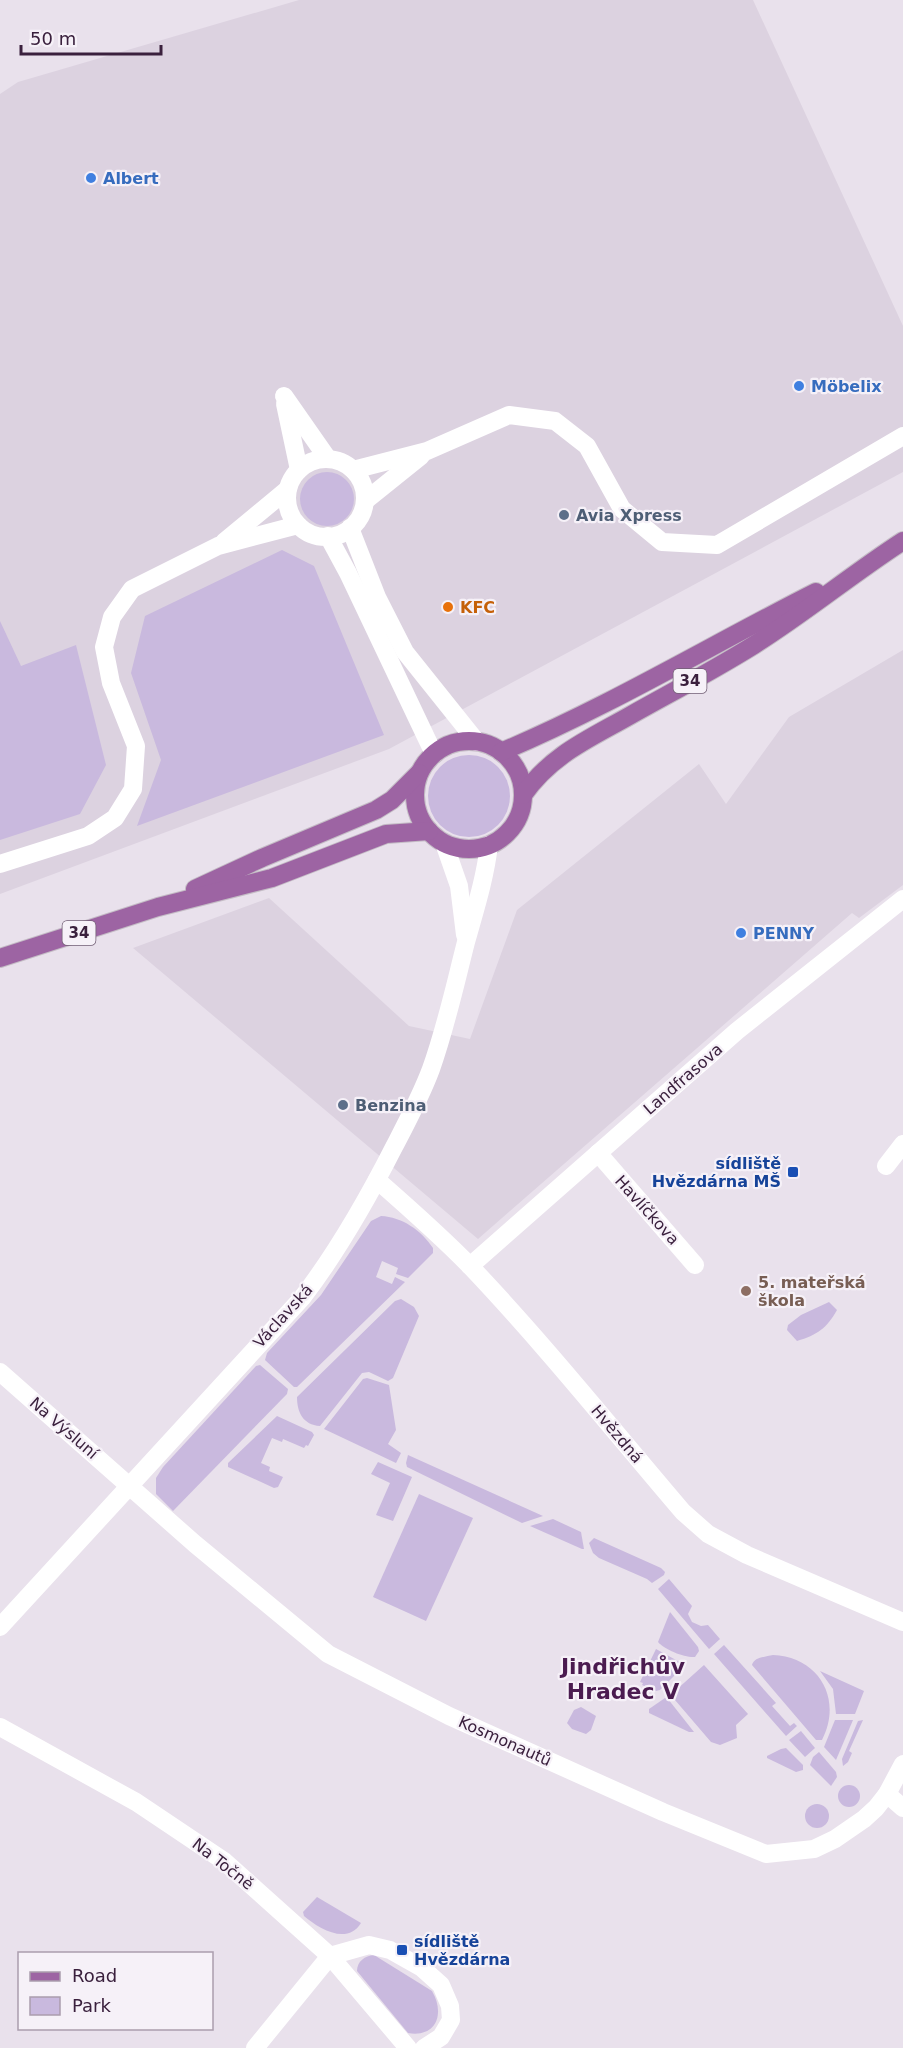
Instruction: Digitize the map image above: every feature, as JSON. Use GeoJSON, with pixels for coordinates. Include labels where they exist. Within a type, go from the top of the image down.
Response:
{"type":"FeatureCollection","features":[{"type":"Feature","properties":{"kind":"main road","name":"34"},"geometry":{"type":"LineString","coordinates":[[523,795],[536,777],[571,748],[783,627],[903,541]]}},
{"type":"Feature","properties":{"kind":"main road","name":"34"},"geometry":{"type":"LineString","coordinates":[[501,752],[539,736],[861,569]]}},
{"type":"Feature","properties":{"kind":"main road"},"geometry":{"type":"LineString","coordinates":[[477,742],[501,752],[518,772],[523,795],[522,807],[514,825],[503,837],[480,848],[462,849],[444,843],[429,831],[419,815],[415,795],[420,772],[434,754],[454,744],[477,742]]}},
{"type":"Feature","properties":{"kind":"main road","name":"34"},"geometry":{"type":"LineString","coordinates":[[158,907],[262,858],[376,810],[392,800],[420,772]]}},
{"type":"Feature","properties":{"kind":"main road","name":"34"},"geometry":{"type":"LineString","coordinates":[[0,958],[158,907],[272,878],[386,834],[429,831]]}},
{"type":"Feature","properties":{"kind":"street"},"geometry":{"type":"LineString","coordinates":[[298,470],[284,396],[328,459]]}},
{"type":"Feature","properties":{"kind":"street"},"geometry":{"type":"LineString","coordinates":[[353,470],[427,451],[509,415],[555,421],[587,446],[622,509],[662,542],[717,545],[903,436]]}},
{"type":"Feature","properties":{"kind":"street"},"geometry":{"type":"LineString","coordinates":[[365,501],[427,451]]}},
{"type":"Feature","properties":{"kind":"street"},"geometry":{"type":"LineString","coordinates":[[328,459],[342,462],[353,470],[362,484],[365,501],[362,511],[350,528],[328,536],[317,536],[298,525],[287,502],[288,489],[298,470],[312,461],[328,459]]}},
{"type":"Feature","properties":{"kind":"street"},"geometry":{"type":"LineString","coordinates":[[218,546],[288,489]]}},
{"type":"Feature","properties":{"kind":"street"},"geometry":{"type":"LineString","coordinates":[[0,864],[88,836],[115,818],[133,789],[136,746],[111,683],[104,647],[112,617],[132,589],[218,546],[298,525]]}},
{"type":"Feature","properties":{"kind":"street"},"geometry":{"type":"LineString","coordinates":[[350,528],[377,597],[405,652],[477,742]]}},
{"type":"Feature","properties":{"kind":"street"},"geometry":{"type":"LineString","coordinates":[[328,536],[348,573],[434,754]]}},
{"type":"Feature","properties":{"kind":"street","name":"Václavská"},"geometry":{"type":"LineString","coordinates":[[444,843],[459,886],[466,942]]}},
{"type":"Feature","properties":{"kind":"street","name":"Václavská"},"geometry":{"type":"LineString","coordinates":[[0,1627],[302,1298],[339,1245],[377,1180],[418,1102],[431,1071],[451,1008],[466,942],[482,887],[489,845]]}},
{"type":"Feature","properties":{"kind":"street","name":"Landfrasova"},"geometry":{"type":"LineString","coordinates":[[470,1266],[737,1031],[898,909]]}},
{"type":"Feature","properties":{"kind":"street"},"geometry":{"type":"LineString","coordinates":[[886,1166],[903,1144]]}},
{"type":"Feature","properties":{"kind":"street","name":"Havlíčkova"},"geometry":{"type":"LineString","coordinates":[[598,1154],[695,1265]]}},
{"type":"Feature","properties":{"kind":"street","name":"Hvězdná"},"geometry":{"type":"LineString","coordinates":[[377,1180],[429,1225],[470,1266],[529,1330],[683,1512],[708,1534],[747,1555],[903,1622]]}},
{"type":"Feature","properties":{"kind":"street","name":"Na Výsluní"},"geometry":{"type":"LineString","coordinates":[[0,1372],[128,1486]]}},
{"type":"Feature","properties":{"kind":"street","name":"Kosmonautů"},"geometry":{"type":"LineString","coordinates":[[128,1486],[328,1654],[449,1716],[663,1812],[766,1854],[814,1849],[836,1839],[864,1819],[887,1794],[903,1764]]}},
{"type":"Feature","properties":{"kind":"street","name":"Na Točně"},"geometry":{"type":"LineString","coordinates":[[0,1727],[136,1802],[224,1860],[330,1956],[408,2048]]}},
{"type":"Feature","properties":{"kind":"street"},"geometry":{"type":"LineString","coordinates":[[887,1794],[903,1808]]}},
{"type":"Feature","properties":{"kind":"street"},"geometry":{"type":"LineString","coordinates":[[255,2048],[330,1956],[369,1945],[390,1950],[422,1968],[441,1984],[450,2006],[451,2020],[441,2037],[424,2048]]}},
{"type":"Feature","properties":{"kind":"shaded area"},"geometry":{"type":"Polygon","coordinates":[[[299,0],[753,0],[903,326],[903,472],[389,749],[0,894],[0,94],[18,82],[299,0]]]}},
{"type":"Feature","properties":{"kind":"shaded area"},"geometry":{"type":"Polygon","coordinates":[[[903,650],[903,885],[859,918],[852,913],[478,1239],[133,948],[269,898],[409,1026],[470,1039],[517,910],[699,764],[726,804],[789,717],[903,650]]]}},
{"type":"Feature","properties":{"kind":"green space"},"geometry":{"type":"Polygon","coordinates":[[[322,472],[332,472],[342,476],[350,484],[354,499],[350,514],[342,522],[332,526],[322,526],[312,522],[304,514],[300,504],[300,494],[304,484],[312,476],[322,472]]]}},
{"type":"Feature","properties":{"kind":"green space"},"geometry":{"type":"Polygon","coordinates":[[[282,550],[314,566],[384,735],[137,826],[161,760],[131,673],[145,616],[282,550]]]}},
{"type":"Feature","properties":{"kind":"green space"},"geometry":{"type":"Polygon","coordinates":[[[0,621],[21,666],[76,645],[106,765],[80,814],[0,840],[0,621]]]}},
{"type":"Feature","properties":{"kind":"green space"},"geometry":{"type":"Polygon","coordinates":[[[469,755],[485,758],[498,767],[507,780],[510,796],[507,812],[498,825],[485,834],[469,837],[453,834],[440,825],[431,812],[428,796],[431,780],[440,767],[453,758],[469,755]]]}},
{"type":"Feature","properties":{"kind":"green space"},"geometry":{"type":"Polygon","coordinates":[[[381,1216],[404,1222],[417,1230],[433,1248],[433,1253],[408,1278],[396,1274],[398,1268],[382,1261],[376,1277],[392,1284],[395,1277],[405,1282],[297,1387],[294,1387],[265,1360],[267,1353],[321,1295],[371,1221],[381,1216]]]}},
{"type":"Feature","properties":{"kind":"green space"},"geometry":{"type":"Polygon","coordinates":[[[401,1299],[414,1307],[419,1316],[393,1378],[388,1381],[369,1372],[362,1373],[320,1426],[305,1420],[298,1408],[297,1397],[395,1301],[401,1299]]]}},
{"type":"Feature","properties":{"kind":"green space"},"geometry":{"type":"Polygon","coordinates":[[[829,1302],[837,1310],[829,1322],[816,1333],[797,1341],[787,1330],[788,1325],[801,1315],[829,1302]]]}},
{"type":"Feature","properties":{"kind":"green space"},"geometry":{"type":"Polygon","coordinates":[[[260,1365],[288,1389],[287,1394],[173,1511],[156,1494],[156,1478],[163,1467],[256,1366],[260,1365]]]}},
{"type":"Feature","properties":{"kind":"green space"},"geometry":{"type":"Polygon","coordinates":[[[367,1378],[389,1385],[396,1430],[388,1444],[401,1453],[396,1463],[324,1429],[363,1379],[367,1378]]]}},
{"type":"Feature","properties":{"kind":"green space"},"geometry":{"type":"Polygon","coordinates":[[[277,1416],[314,1435],[308,1446],[304,1448],[283,1439],[282,1442],[272,1438],[261,1463],[270,1467],[269,1471],[283,1477],[278,1487],[274,1488],[228,1467],[228,1463],[277,1416]]]}},
{"type":"Feature","properties":{"kind":"green space"},"geometry":{"type":"Polygon","coordinates":[[[408,1455],[543,1516],[522,1523],[407,1467],[408,1455]]]}},
{"type":"Feature","properties":{"kind":"green space"},"geometry":{"type":"Polygon","coordinates":[[[378,1462],[412,1477],[393,1521],[376,1515],[390,1483],[371,1474],[378,1462]]]}},
{"type":"Feature","properties":{"kind":"green space"},"geometry":{"type":"Polygon","coordinates":[[[419,1494],[473,1518],[426,1621],[373,1597],[419,1494]]]}},
{"type":"Feature","properties":{"kind":"green space"},"geometry":{"type":"Polygon","coordinates":[[[553,1519],[581,1532],[584,1549],[530,1526],[553,1519]]]}},
{"type":"Feature","properties":{"kind":"green space"},"geometry":{"type":"Polygon","coordinates":[[[594,1538],[661,1568],[665,1572],[664,1575],[652,1583],[599,1558],[593,1553],[589,1543],[594,1538]]]}},
{"type":"Feature","properties":{"kind":"green space"},"geometry":{"type":"Polygon","coordinates":[[[669,1579],[692,1606],[688,1614],[692,1622],[701,1626],[708,1625],[720,1639],[709,1649],[658,1589],[669,1579]]]}},
{"type":"Feature","properties":{"kind":"green space"},"geometry":{"type":"Polygon","coordinates":[[[670,1612],[698,1647],[699,1651],[695,1657],[675,1653],[658,1642],[670,1612]]]}},
{"type":"Feature","properties":{"kind":"green space"},"geometry":{"type":"Polygon","coordinates":[[[724,1645],[776,1703],[772,1706],[790,1726],[794,1723],[797,1726],[786,1736],[714,1654],[724,1645]]]}},
{"type":"Feature","properties":{"kind":"green space"},"geometry":{"type":"Polygon","coordinates":[[[656,1649],[685,1665],[660,1690],[656,1691],[640,1682],[656,1649]]]}},
{"type":"Feature","properties":{"kind":"green space"},"geometry":{"type":"Polygon","coordinates":[[[773,1655],[803,1663],[823,1683],[830,1710],[828,1725],[822,1740],[816,1740],[752,1665],[757,1659],[773,1655]]]}},
{"type":"Feature","properties":{"kind":"green space"},"geometry":{"type":"Polygon","coordinates":[[[704,1665],[748,1714],[736,1725],[737,1738],[720,1745],[711,1742],[675,1700],[675,1691],[704,1665]]]}},
{"type":"Feature","properties":{"kind":"green space"},"geometry":{"type":"Polygon","coordinates":[[[820,1671],[864,1691],[855,1714],[836,1714],[833,1689],[820,1671]]]}},
{"type":"Feature","properties":{"kind":"green space"},"geometry":{"type":"Polygon","coordinates":[[[665,1698],[694,1732],[689,1732],[649,1713],[649,1709],[665,1698]]]}},
{"type":"Feature","properties":{"kind":"green space"},"geometry":{"type":"Polygon","coordinates":[[[581,1707],[596,1716],[591,1730],[586,1734],[572,1729],[567,1723],[574,1710],[581,1707]]]}},
{"type":"Feature","properties":{"kind":"green space"},"geometry":{"type":"Polygon","coordinates":[[[835,1720],[853,1720],[836,1760],[824,1747],[835,1720]]]}},
{"type":"Feature","properties":{"kind":"green space"},"geometry":{"type":"Polygon","coordinates":[[[863,1720],[849,1751],[852,1753],[848,1762],[843,1766],[842,1759],[858,1721],[863,1720]]]}},
{"type":"Feature","properties":{"kind":"green space"},"geometry":{"type":"Polygon","coordinates":[[[801,1731],[815,1748],[805,1757],[789,1740],[801,1731]]]}},
{"type":"Feature","properties":{"kind":"green space"},"geometry":{"type":"Polygon","coordinates":[[[786,1748],[803,1765],[803,1770],[796,1772],[767,1758],[786,1748]]]}},
{"type":"Feature","properties":{"kind":"green space"},"geometry":{"type":"Polygon","coordinates":[[[819,1752],[836,1772],[837,1777],[831,1786],[810,1765],[813,1757],[819,1752]]]}},
{"type":"Feature","properties":{"kind":"green space"},"geometry":{"type":"Polygon","coordinates":[[[845,1785],[853,1785],[860,1792],[860,1800],[853,1807],[845,1807],[838,1800],[838,1792],[845,1785]]]}},
{"type":"Feature","properties":{"kind":"green space"},"geometry":{"type":"Polygon","coordinates":[[[817,1804],[822,1805],[828,1811],[828,1821],[822,1827],[817,1828],[812,1827],[806,1821],[805,1816],[806,1811],[812,1805],[817,1804]]]}},
{"type":"Feature","properties":{"kind":"green space"},"geometry":{"type":"Polygon","coordinates":[[[317,1897],[361,1923],[355,1930],[348,1933],[332,1933],[324,1930],[304,1916],[303,1912],[317,1897]]]}},
{"type":"Feature","properties":{"kind":"green space"},"geometry":{"type":"Polygon","coordinates":[[[374,1955],[432,1991],[436,1999],[438,2015],[432,2028],[418,2034],[408,2033],[357,1971],[358,1964],[362,1960],[374,1955]]]}},
{"type":"Feature","properties":{"kind":"place","name":"Albert"},"geometry":{"type":"Point","coordinates":[91,178]}},
{"type":"Feature","properties":{"kind":"place","name":"Möbelix"},"geometry":{"type":"Point","coordinates":[799,386]}},
{"type":"Feature","properties":{"kind":"place","name":"Avia Xpress"},"geometry":{"type":"Point","coordinates":[564,515]}},
{"type":"Feature","properties":{"kind":"place","name":"KFC"},"geometry":{"type":"Point","coordinates":[448,607]}},
{"type":"Feature","properties":{"kind":"place","name":"PENNY"},"geometry":{"type":"Point","coordinates":[741,933]}},
{"type":"Feature","properties":{"kind":"place","name":"Benzina"},"geometry":{"type":"Point","coordinates":[343,1105]}},
{"type":"Feature","properties":{"kind":"place","name":"sídliště Hvězdárna MŠ"},"geometry":{"type":"Point","coordinates":[793,1172]}},
{"type":"Feature","properties":{"kind":"place","name":"5. mateřská škola"},"geometry":{"type":"Point","coordinates":[746,1291]}},
{"type":"Feature","properties":{"kind":"place","name":"sídliště Hvězdárna"},"geometry":{"type":"Point","coordinates":[402,1950]}},
{"type":"Feature","properties":{"kind":"district","name":"Jindřichův Hradec V"},"geometry":{"type":"Point","coordinates":[623,1679]}}]}
